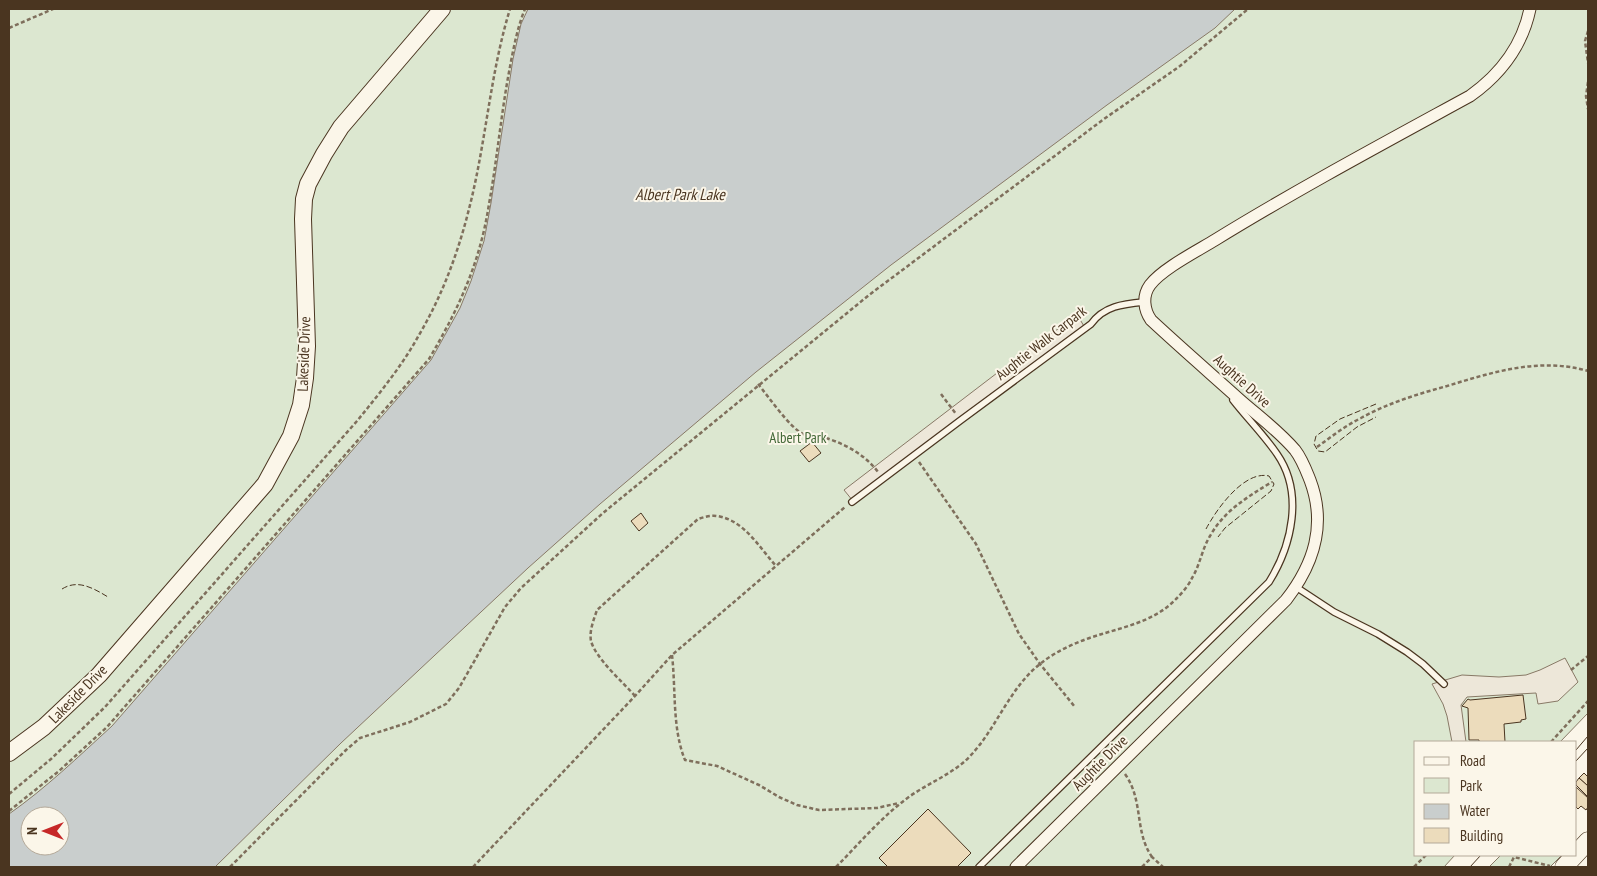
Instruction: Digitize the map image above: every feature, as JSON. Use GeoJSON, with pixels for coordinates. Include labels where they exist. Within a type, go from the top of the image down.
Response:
{"type":"FeatureCollection","features":[{"type":"Feature","properties":{"kind":"main road"},"geometry":{"type":"LineString","coordinates":[[1577,850],[1588,841]]}},
{"type":"Feature","properties":{"kind":"main road"},"geometry":{"type":"LineString","coordinates":[[1560,864],[1570,856]]}},
{"type":"Feature","properties":{"kind":"street","name":"Lakeside Drive"},"geometry":{"type":"LineString","coordinates":[[9,753],[44,727],[99,675],[265,484],[281,457],[298,418],[305,378],[307,346],[303,219],[304,199],[308,184],[341,127],[442,9]]}},
{"type":"Feature","properties":{"kind":"street"},"geometry":{"type":"LineString","coordinates":[[1144,302],[1149,286],[1179,263],[1267,208],[1483,87],[1501,70],[1512,54],[1522,37],[1530,9]]}},
{"type":"Feature","properties":{"kind":"street","name":"Aughtie Drive"},"geometry":{"type":"LineString","coordinates":[[1016,867],[1296,587],[1310,560],[1318,526],[1318,509],[1314,490],[1296,451],[1151,320],[1145,310],[1144,302]]}},
{"type":"Feature","properties":{"kind":"lane","name":"Aughtie Walk Carpark"},"geometry":{"type":"LineString","coordinates":[[852,502],[1091,324],[1104,311],[1119,305],[1144,302]]}},
{"type":"Feature","properties":{"kind":"lane"},"geometry":{"type":"LineString","coordinates":[[979,867],[1269,582],[1278,566],[1289,539],[1292,514],[1290,485],[1285,468],[1277,454],[1216,378]]}},
{"type":"Feature","properties":{"kind":"lane"},"geometry":{"type":"LineString","coordinates":[[1296,587],[1334,612],[1378,634],[1407,652],[1444,684]]}},
{"type":"Feature","properties":{"kind":"path"},"geometry":{"type":"LineString","coordinates":[[9,28],[53,9]]}},
{"type":"Feature","properties":{"kind":"path"},"geometry":{"type":"LineString","coordinates":[[9,794],[51,759],[105,707],[357,421],[390,379],[419,337],[441,292],[460,244],[476,181],[499,46],[510,9]]}},
{"type":"Feature","properties":{"kind":"path"},"geometry":{"type":"LineString","coordinates":[[9,811],[59,771],[107,727],[429,359],[464,293],[480,245],[489,205],[512,55],[520,20],[525,9]]}},
{"type":"Feature","properties":{"kind":"path"},"geometry":{"type":"LineString","coordinates":[[230,867],[360,738],[410,722],[446,704],[459,688],[505,607],[521,588],[603,513],[869,294],[1104,119],[1180,66],[1248,9]]}},
{"type":"Feature","properties":{"kind":"path"},"geometry":{"type":"LineString","coordinates":[[1588,31],[1585,41],[1588,62]]}},
{"type":"Feature","properties":{"kind":"path"},"geometry":{"type":"LineString","coordinates":[[1588,82],[1586,96],[1588,109]]}},
{"type":"Feature","properties":{"kind":"path"},"geometry":{"type":"LineString","coordinates":[[1317,447],[1346,427],[1380,409],[1476,376],[1504,369],[1541,366],[1573,367],[1588,371]]}},
{"type":"Feature","properties":{"kind":"path"},"geometry":{"type":"LineString","coordinates":[[758,384],[792,425],[803,434],[819,436],[852,449],[873,465],[883,478]]}},
{"type":"Feature","properties":{"kind":"path"},"geometry":{"type":"LineString","coordinates":[[941,394],[960,420]]}},
{"type":"Feature","properties":{"kind":"path"},"geometry":{"type":"LineString","coordinates":[[914,455],[966,528],[1019,634],[1040,664],[1075,707]]}},
{"type":"Feature","properties":{"kind":"path"},"geometry":{"type":"LineString","coordinates":[[836,867],[901,803],[964,762],[990,732],[1013,692],[1040,664],[1061,651],[1083,641],[1135,624],[1158,614],[1176,599],[1192,579],[1209,536],[1220,522],[1231,509],[1272,482]]}},
{"type":"Feature","properties":{"kind":"path"},"geometry":{"type":"LineString","coordinates":[[473,867],[672,655],[852,502]]}},
{"type":"Feature","properties":{"kind":"path"},"geometry":{"type":"LineString","coordinates":[[635,696],[598,654],[591,640],[593,620],[597,610],[698,519],[715,515],[734,520],[744,528],[776,566]]}},
{"type":"Feature","properties":{"kind":"path"},"geometry":{"type":"LineString","coordinates":[[672,655],[677,730],[679,744],[685,760],[717,766],[760,785],[797,805],[818,810],[877,808],[901,803]]}},
{"type":"Feature","properties":{"kind":"path"},"geometry":{"type":"LineString","coordinates":[[1572,670],[1588,656]]}},
{"type":"Feature","properties":{"kind":"path"},"geometry":{"type":"LineString","coordinates":[[1552,741],[1588,701]]}},
{"type":"Feature","properties":{"kind":"path"},"geometry":{"type":"LineString","coordinates":[[1118,765],[1129,780],[1135,793],[1146,849],[1163,867]]}},
{"type":"Feature","properties":{"kind":"path"},"geometry":{"type":"LineString","coordinates":[[1414,867],[1425,856]]}},
{"type":"Feature","properties":{"kind":"path"},"geometry":{"type":"LineString","coordinates":[[1142,867],[1152,857]]}},
{"type":"Feature","properties":{"kind":"path"},"geometry":{"type":"LineString","coordinates":[[1509,867],[1514,857],[1550,866],[1560,864]]}},
{"type":"Feature","properties":{"kind":"green space","name":"Albert Park"},"geometry":{"type":"Polygon","coordinates":[[[9,9],[1588,9],[1588,713],[1561,741],[1414,741],[1414,856],[1454,856],[1444,867],[9,867],[9,9]]]}},
{"type":"Feature","properties":{"kind":"green space"},"geometry":{"type":"Polygon","coordinates":[[[1500,856],[1561,856],[1550,867],[1489,867],[1500,856]]]}},
{"type":"Feature","properties":{"kind":"shaded area"},"geometry":{"type":"Polygon","coordinates":[[[1078,316],[1085,328],[853,501],[844,490],[1035,344],[1078,316]]]}},
{"type":"Feature","properties":{"kind":"shaded area"},"geometry":{"type":"Polygon","coordinates":[[[1565,658],[1578,682],[1558,701],[1538,704],[1536,693],[1467,697],[1461,705],[1466,741],[1452,741],[1443,704],[1432,684],[1462,675],[1499,677],[1526,675],[1565,658]]]}},
{"type":"Feature","properties":{"kind":"water","name":"Albert Park Lake"},"geometry":{"type":"Polygon","coordinates":[[[528,9],[1235,9],[1215,28],[1107,105],[891,265],[756,372],[600,504],[528,568],[341,743],[215,867],[9,867],[9,814],[20,806],[20,856],[70,856],[70,806],[20,806],[49,783],[112,726],[431,360],[460,308],[484,241],[513,59],[521,24],[528,9]]]}},
{"type":"Feature","properties":{"kind":"building"},"geometry":{"type":"Polygon","coordinates":[[[812,442],[821,453],[809,462],[800,451],[812,442]]]}},
{"type":"Feature","properties":{"kind":"building"},"geometry":{"type":"Polygon","coordinates":[[[641,513],[648,523],[639,531],[631,521],[641,513]]]}},
{"type":"Feature","properties":{"kind":"building"},"geometry":{"type":"Polygon","coordinates":[[[1523,695],[1526,719],[1521,720],[1521,722],[1504,724],[1505,741],[1469,740],[1468,708],[1462,706],[1468,699],[1523,695]]]}},
{"type":"Feature","properties":{"kind":"building"},"geometry":{"type":"Polygon","coordinates":[[[1584,773],[1588,777],[1588,786],[1579,778],[1584,773]]]}},
{"type":"Feature","properties":{"kind":"building"},"geometry":{"type":"Polygon","coordinates":[[[1579,778],[1588,786],[1588,797],[1577,786],[1579,778]]]}},
{"type":"Feature","properties":{"kind":"building"},"geometry":{"type":"Polygon","coordinates":[[[1577,788],[1588,798],[1586,810],[1581,806],[1578,809],[1577,788]]]}},
{"type":"Feature","properties":{"kind":"building"},"geometry":{"type":"Polygon","coordinates":[[[928,809],[971,853],[957,867],[888,867],[879,858],[928,809]]]}},
{"type":"Feature","properties":{"kind":"tram line"},"geometry":{"type":"LineString","coordinates":[[1577,749],[1588,736]]}},
{"type":"Feature","properties":{"kind":"tram line"},"geometry":{"type":"LineString","coordinates":[[1577,760],[1588,748]]}},
{"type":"Feature","properties":{"kind":"tram line"},"geometry":{"type":"LineString","coordinates":[[1470,867],[1480,856]]}},
{"type":"Feature","properties":{"kind":"fence"},"geometry":{"type":"LineString","coordinates":[[1376,404],[1340,419],[1316,436],[1314,444],[1318,451],[1325,452],[1357,427],[1376,417]]}},
{"type":"Feature","properties":{"kind":"fence"},"geometry":{"type":"LineString","coordinates":[[1206,529],[1224,502],[1241,485],[1250,479],[1269,476],[1274,484],[1271,491],[1225,528],[1218,537]]}},
{"type":"Feature","properties":{"kind":"fence"},"geometry":{"type":"LineString","coordinates":[[62,589],[68,586],[80,585],[91,588],[108,597]]}}]}
